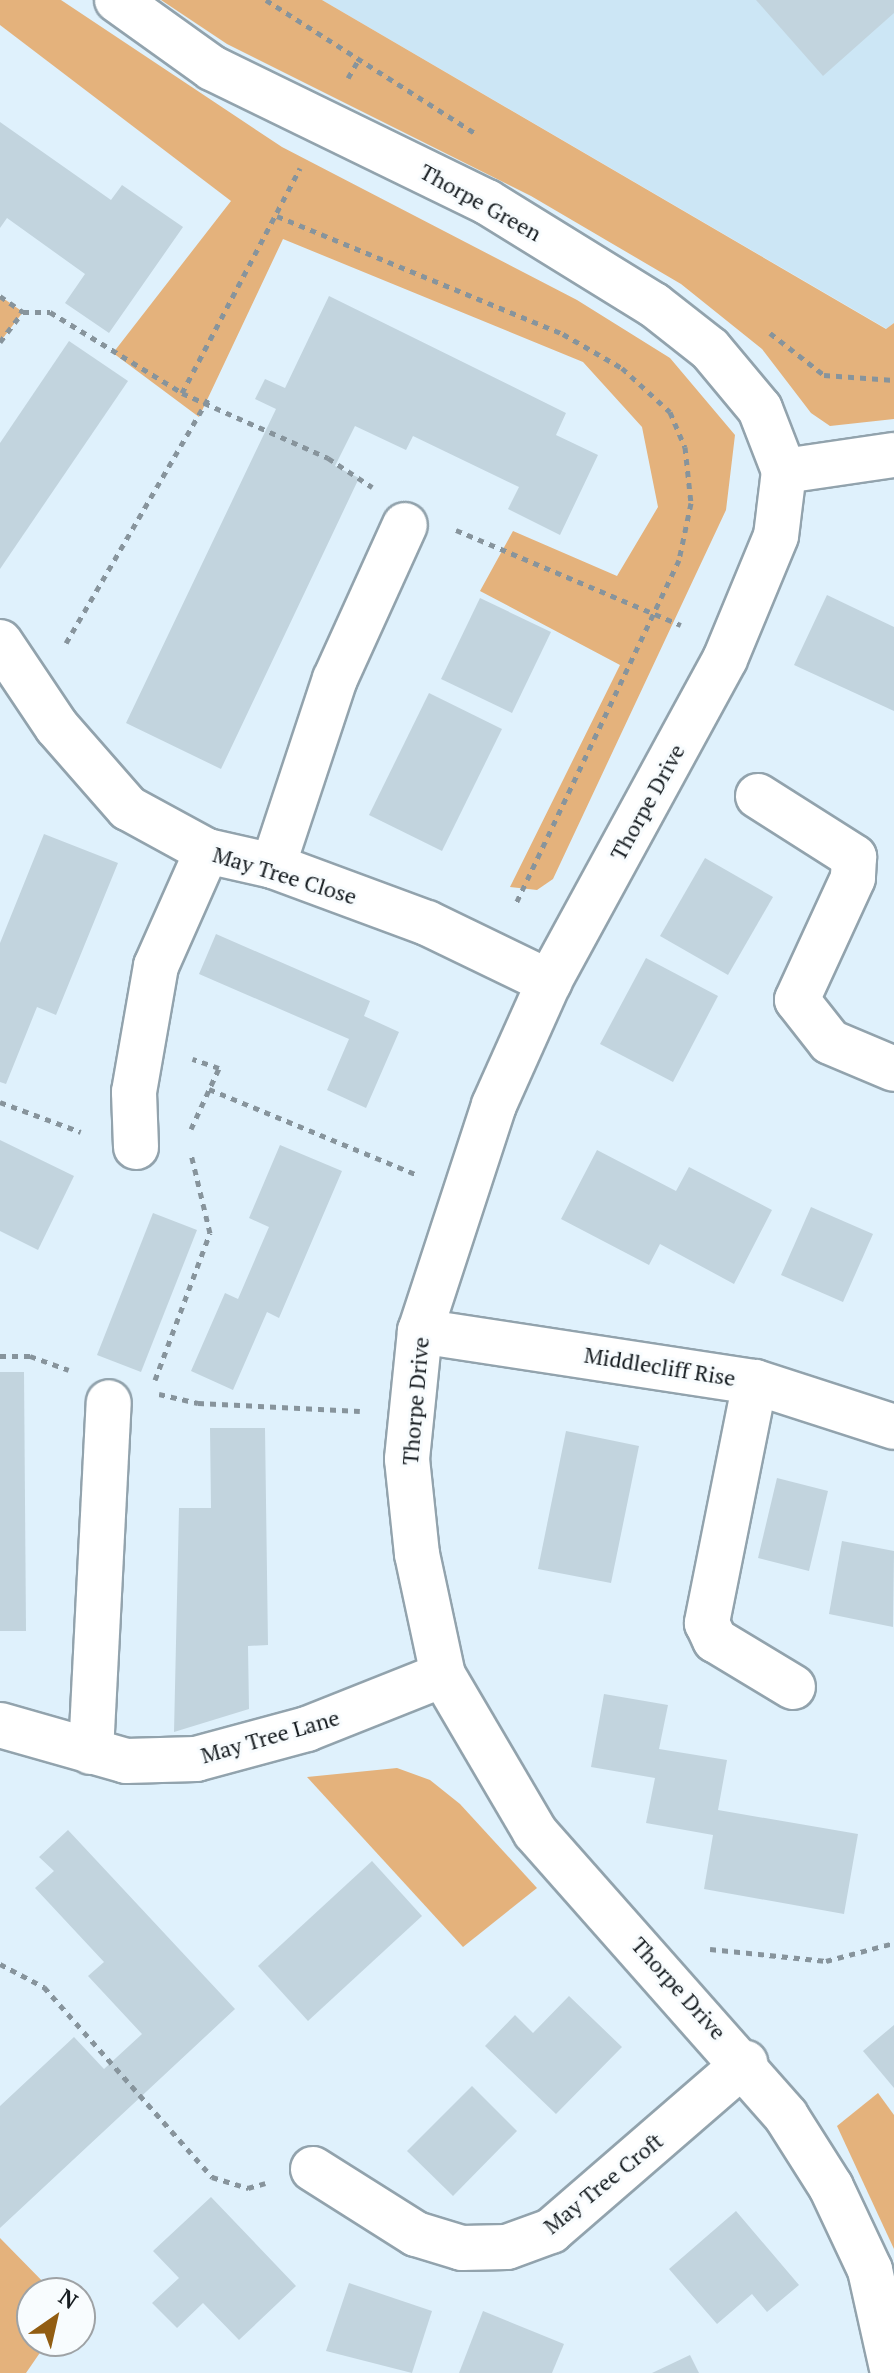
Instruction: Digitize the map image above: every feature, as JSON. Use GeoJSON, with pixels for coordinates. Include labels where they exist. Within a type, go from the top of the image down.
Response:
{"type":"FeatureCollection","features":[{"type":"Feature","properties":{"kind":"street","name":"Thorpe Green"},"geometry":{"type":"LineString","coordinates":[[117,0],[212,68],[487,202],[654,305],[710,349],[760,409],[784,471]]}},
{"type":"Feature","properties":{"kind":"street"},"geometry":{"type":"LineString","coordinates":[[784,471],[894,455]]}},
{"type":"Feature","properties":{"kind":"street","name":"Thorpe Drive"},"geometry":{"type":"LineString","coordinates":[[784,471],[776,536],[731,643],[549,982],[462,1194],[420,1331],[407,1459],[417,1554],[443,1675],[535,1832],[745,2063],[831,2187],[870,2270],[893,2349],[893,2373]]}},
{"type":"Feature","properties":{"kind":"street"},"geometry":{"type":"LineString","coordinates":[[273,866],[299,771],[405,525]]}},
{"type":"Feature","properties":{"kind":"street","name":"May Tree Close"},"geometry":{"type":"LineString","coordinates":[[0,642],[30,687],[128,808],[207,851],[273,866],[491,954],[549,982]]}},
{"type":"Feature","properties":{"kind":"street"},"geometry":{"type":"LineString","coordinates":[[758,796],[854,857],[853,878],[797,1000],[830,1042],[894,1069]]}},
{"type":"Feature","properties":{"kind":"street"},"geometry":{"type":"LineString","coordinates":[[136,1147],[134,1092],[156,966],[207,851]]}},
{"type":"Feature","properties":{"kind":"street","name":"Middlecliff Rise"},"geometry":{"type":"LineString","coordinates":[[420,1331],[755,1382],[894,1427]]}},
{"type":"Feature","properties":{"kind":"street"},"geometry":{"type":"LineString","coordinates":[[755,1382],[707,1623],[715,1640],[750,1667],[793,1687]]}},
{"type":"Feature","properties":{"kind":"street"},"geometry":{"type":"LineString","coordinates":[[91,1752],[94,1388]]}},
{"type":"Feature","properties":{"kind":"street","name":"May Tree Lane"},"geometry":{"type":"LineString","coordinates":[[0,1725],[126,1761],[196,1759],[307,1729],[443,1675]]}},
{"type":"Feature","properties":{"kind":"street","name":"May Tree Croft"},"geometry":{"type":"LineString","coordinates":[[313,2169],[416,2234],[462,2248],[507,2247],[551,2231],[745,2063]]}},
{"type":"Feature","properties":{"kind":"path"},"geometry":{"type":"LineString","coordinates":[[182,393],[359,59]]}},
{"type":"Feature","properties":{"kind":"path"},"geometry":{"type":"LineString","coordinates":[[277,216],[563,334],[622,368],[670,412],[685,447],[691,503],[656,617],[491,954]]}},
{"type":"Feature","properties":{"kind":"path"},"geometry":{"type":"LineString","coordinates":[[0,296],[23,312],[50,312],[182,393],[208,399],[328,458],[380,493],[405,525],[474,532],[542,571],[656,617],[731,643]]}},
{"type":"Feature","properties":{"kind":"path"},"geometry":{"type":"LineString","coordinates":[[0,342],[23,312]]}},
{"type":"Feature","properties":{"kind":"path"},"geometry":{"type":"LineString","coordinates":[[30,687],[64,646],[208,399]]}},
{"type":"Feature","properties":{"kind":"path"},"geometry":{"type":"LineString","coordinates":[[209,1089],[462,1194]]}},
{"type":"Feature","properties":{"kind":"path"},"geometry":{"type":"LineString","coordinates":[[0,1102],[136,1147]]}},
{"type":"Feature","properties":{"kind":"path"},"geometry":{"type":"LineString","coordinates":[[187,1137],[210,1233],[151,1392],[198,1403],[412,1413]]}},
{"type":"Feature","properties":{"kind":"path"},"geometry":{"type":"LineString","coordinates":[[0,1356],[30,1356],[94,1388]]}},
{"type":"Feature","properties":{"kind":"path"},"geometry":{"type":"LineString","coordinates":[[639,1943],[826,1961],[894,1943]]}},
{"type":"Feature","properties":{"kind":"path"},"geometry":{"type":"LineString","coordinates":[[0,1964],[44,1987],[212,2177],[248,2188],[313,2169]]}},
{"type":"Feature","properties":{"kind":"shaded area"},"geometry":{"type":"Polygon","coordinates":[[[0,0],[61,0],[282,147],[577,300],[670,358],[735,435],[726,510],[553,879],[537,890],[510,887],[620,665],[480,591],[513,531],[617,576],[658,507],[642,427],[583,362],[283,239],[199,417],[113,353],[231,201],[0,25],[0,0]]]}},
{"type":"Feature","properties":{"kind":"shaded area"},"geometry":{"type":"Polygon","coordinates":[[[161,0],[322,0],[886,329],[894,323],[894,419],[830,426],[811,413],[762,349],[681,284],[531,196],[227,44],[161,0]]]}},
{"type":"Feature","properties":{"kind":"shaded area"},"geometry":{"type":"Polygon","coordinates":[[[322,0],[894,0],[894,323],[887,329],[322,0]]]}},
{"type":"Feature","properties":{"kind":"shaded area"},"geometry":{"type":"Polygon","coordinates":[[[0,296],[23,312],[0,342],[0,296]]]}},
{"type":"Feature","properties":{"kind":"shaded area"},"geometry":{"type":"Polygon","coordinates":[[[397,1768],[430,1780],[460,1804],[537,1888],[463,1947],[307,1777],[397,1768]]]}},
{"type":"Feature","properties":{"kind":"shaded area"},"geometry":{"type":"Polygon","coordinates":[[[878,2093],[894,2115],[894,2249],[837,2126],[878,2093]]]}},
{"type":"Feature","properties":{"kind":"shaded area"},"geometry":{"type":"Polygon","coordinates":[[[0,2238],[38,2277],[16,2277],[16,2357],[37,2357],[26,2373],[0,2373],[0,2238]]]}},
{"type":"Feature","properties":{"kind":"building"},"geometry":{"type":"Polygon","coordinates":[[[756,0],[894,0],[894,13],[823,76],[756,0]]]}},
{"type":"Feature","properties":{"kind":"building"},"geometry":{"type":"Polygon","coordinates":[[[0,122],[111,200],[122,185],[183,227],[109,333],[65,303],[85,274],[7,218],[0,228],[0,122]]]}},
{"type":"Feature","properties":{"kind":"building"},"geometry":{"type":"Polygon","coordinates":[[[329,296],[566,413],[556,435],[598,455],[560,535],[508,509],[519,487],[413,436],[406,450],[355,426],[335,466],[359,478],[221,769],[126,723],[276,409],[255,399],[265,379],[285,388],[329,296]]]}},
{"type":"Feature","properties":{"kind":"building"},"geometry":{"type":"Polygon","coordinates":[[[69,341],[128,381],[0,569],[0,443],[69,341]]]}},
{"type":"Feature","properties":{"kind":"building"},"geometry":{"type":"Polygon","coordinates":[[[827,595],[894,627],[894,711],[794,665],[827,595]]]}},
{"type":"Feature","properties":{"kind":"building"},"geometry":{"type":"Polygon","coordinates":[[[480,598],[551,632],[512,713],[441,679],[480,598]]]}},
{"type":"Feature","properties":{"kind":"building"},"geometry":{"type":"Polygon","coordinates":[[[429,693],[502,729],[442,851],[369,815],[429,693]]]}},
{"type":"Feature","properties":{"kind":"building"},"geometry":{"type":"Polygon","coordinates":[[[44,834],[118,863],[56,1015],[37,1007],[6,1084],[0,1082],[0,943],[44,834]]]}},
{"type":"Feature","properties":{"kind":"building"},"geometry":{"type":"Polygon","coordinates":[[[705,858],[773,897],[728,975],[660,936],[705,858]]]}},
{"type":"Feature","properties":{"kind":"building"},"geometry":{"type":"Polygon","coordinates":[[[216,934],[370,1001],[364,1016],[399,1032],[366,1108],[327,1090],[349,1039],[199,974],[216,934]]]}},
{"type":"Feature","properties":{"kind":"building"},"geometry":{"type":"Polygon","coordinates":[[[646,958],[718,996],[673,1082],[600,1044],[646,958]]]}},
{"type":"Feature","properties":{"kind":"building"},"geometry":{"type":"Polygon","coordinates":[[[0,1140],[74,1176],[38,1250],[0,1231],[0,1140]]]}},
{"type":"Feature","properties":{"kind":"building"},"geometry":{"type":"Polygon","coordinates":[[[280,1145],[342,1171],[279,1318],[267,1312],[233,1390],[191,1371],[225,1293],[238,1299],[269,1227],[249,1218],[280,1145]]]}},
{"type":"Feature","properties":{"kind":"building"},"geometry":{"type":"Polygon","coordinates":[[[597,1150],[676,1191],[689,1167],[772,1210],[734,1284],[660,1244],[649,1265],[561,1219],[597,1150]]]}},
{"type":"Feature","properties":{"kind":"building"},"geometry":{"type":"Polygon","coordinates":[[[811,1207],[873,1234],[843,1302],[781,1275],[811,1207]]]}},
{"type":"Feature","properties":{"kind":"building"},"geometry":{"type":"Polygon","coordinates":[[[153,1213],[197,1230],[141,1372],[97,1355],[153,1213]]]}},
{"type":"Feature","properties":{"kind":"building"},"geometry":{"type":"Polygon","coordinates":[[[0,1372],[24,1372],[26,1631],[0,1631],[0,1372]]]}},
{"type":"Feature","properties":{"kind":"building"},"geometry":{"type":"Polygon","coordinates":[[[210,1428],[265,1428],[268,1645],[248,1646],[249,1709],[174,1732],[179,1508],[211,1508],[210,1428]]]}},
{"type":"Feature","properties":{"kind":"building"},"geometry":{"type":"Polygon","coordinates":[[[566,1431],[639,1446],[611,1583],[538,1569],[566,1431]]]}},
{"type":"Feature","properties":{"kind":"building"},"geometry":{"type":"Polygon","coordinates":[[[777,1478],[828,1491],[809,1571],[758,1558],[777,1478]]]}},
{"type":"Feature","properties":{"kind":"building"},"geometry":{"type":"Polygon","coordinates":[[[842,1541],[894,1551],[893,1627],[829,1614],[842,1541]]]}},
{"type":"Feature","properties":{"kind":"building"},"geometry":{"type":"Polygon","coordinates":[[[604,1694],[668,1705],[659,1749],[727,1760],[718,1810],[858,1834],[844,1914],[704,1889],[713,1835],[646,1823],[655,1778],[591,1767],[604,1694]]]}},
{"type":"Feature","properties":{"kind":"building"},"geometry":{"type":"Polygon","coordinates":[[[68,1830],[235,2009],[0,2228],[0,2106],[74,2037],[104,2069],[142,2034],[88,1976],[104,1962],[35,1888],[54,1871],[39,1857],[68,1830]]]}},
{"type":"Feature","properties":{"kind":"building"},"geometry":{"type":"Polygon","coordinates":[[[372,1861],[422,1916],[308,2021],[258,1966],[372,1861]]]}},
{"type":"Feature","properties":{"kind":"building"},"geometry":{"type":"Polygon","coordinates":[[[569,1996],[622,2047],[556,2114],[485,2046],[515,2015],[533,2033],[569,1996]]]}},
{"type":"Feature","properties":{"kind":"building"},"geometry":{"type":"Polygon","coordinates":[[[894,2025],[894,2088],[863,2051],[894,2025]]]}},
{"type":"Feature","properties":{"kind":"building"},"geometry":{"type":"Polygon","coordinates":[[[472,2086],[517,2131],[453,2196],[407,2151],[472,2086]]]}},
{"type":"Feature","properties":{"kind":"building"},"geometry":{"type":"Polygon","coordinates":[[[211,2197],[296,2286],[239,2340],[203,2303],[177,2328],[152,2303],[179,2278],[153,2251],[211,2197]]]}},
{"type":"Feature","properties":{"kind":"building"},"geometry":{"type":"Polygon","coordinates":[[[736,2211],[799,2285],[767,2312],[752,2294],[717,2324],[669,2269],[736,2211]]]}},
{"type":"Feature","properties":{"kind":"building"},"geometry":{"type":"Polygon","coordinates":[[[349,2283],[432,2311],[412,2373],[326,2351],[349,2283]]]}},
{"type":"Feature","properties":{"kind":"building"},"geometry":{"type":"Polygon","coordinates":[[[483,2311],[564,2344],[552,2373],[459,2373],[483,2311]]]}},
{"type":"Feature","properties":{"kind":"building"},"geometry":{"type":"Polygon","coordinates":[[[690,2355],[699,2373],[652,2373],[690,2355]]]}}]}
